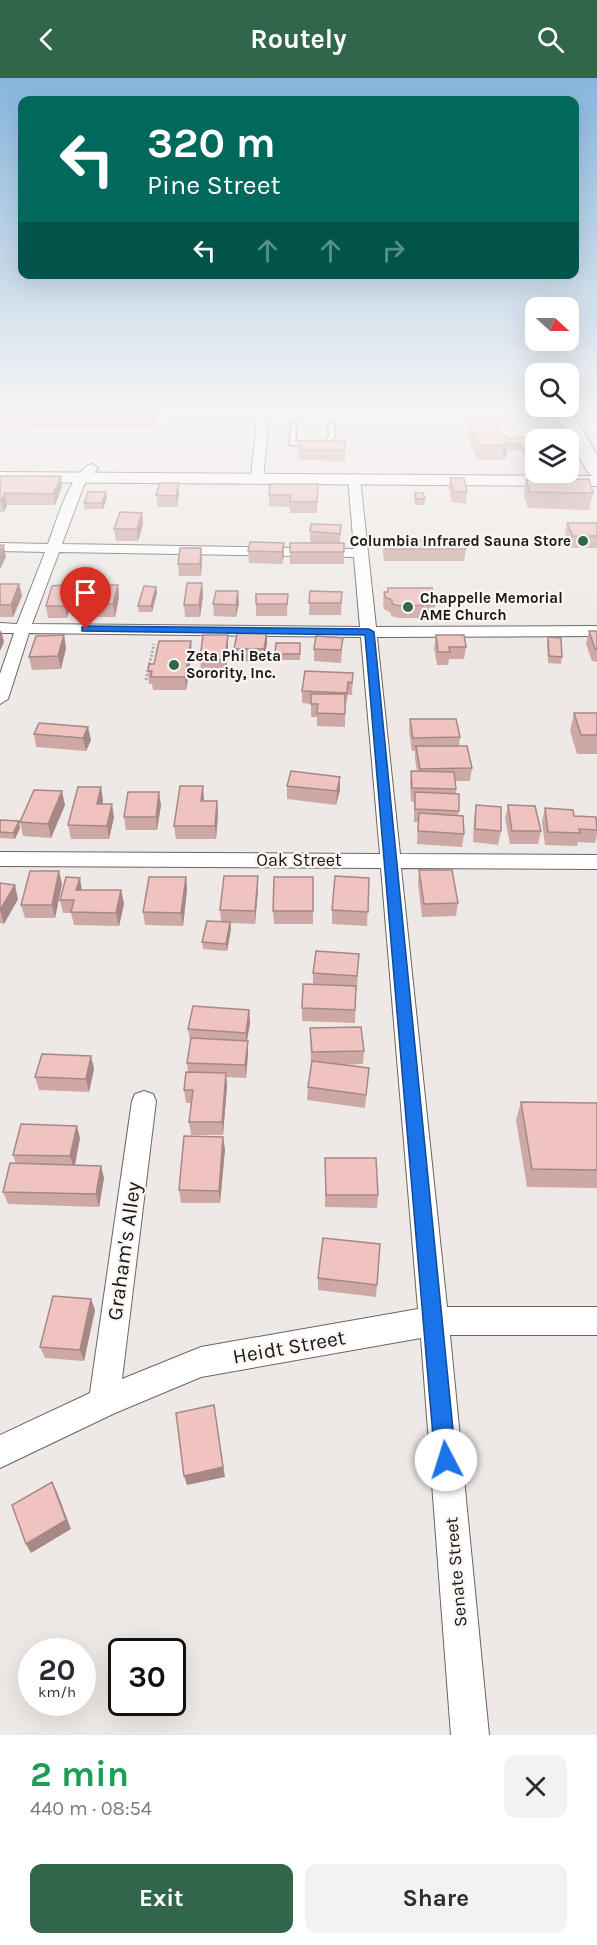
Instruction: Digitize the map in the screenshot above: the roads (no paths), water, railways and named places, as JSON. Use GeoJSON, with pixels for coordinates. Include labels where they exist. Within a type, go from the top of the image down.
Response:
{"type":"FeatureCollection","features":[{"type":"Feature","properties":{"kind":"street"},"geometry":{"type":"LineString","coordinates":[[0,699],[23,628],[81,485]]}},
{"type":"Feature","properties":{"kind":"street","name":"Senate Street"},"geometry":{"type":"LineString","coordinates":[[355,485],[434,1321],[470,1735]]}},
{"type":"Feature","properties":{"kind":"street"},"geometry":{"type":"LineString","coordinates":[[0,547],[362,553]]}},
{"type":"Feature","properties":{"kind":"street"},"geometry":{"type":"LineString","coordinates":[[0,628],[597,632]]}},
{"type":"Feature","properties":{"kind":"street","name":"Oak Street"},"geometry":{"type":"LineString","coordinates":[[0,859],[597,862]]}},
{"type":"Feature","properties":{"kind":"street","name":"Graham's Alley"},"geometry":{"type":"LineString","coordinates":[[104,1402],[144,1101]]}},
{"type":"Feature","properties":{"kind":"street","name":"Heidt Street"},"geometry":{"type":"LineString","coordinates":[[0,1452],[104,1402],[201,1362],[434,1321],[597,1321]]}},
{"type":"Feature","properties":{"kind":"place","name":"Columbia Infrared Sauna Store"},"geometry":{"type":"Point","coordinates":[583,541]}},
{"type":"Feature","properties":{"kind":"place","name":"Chappelle Memorial AME Church"},"geometry":{"type":"Point","coordinates":[408,607]}},
{"type":"Feature","properties":{"kind":"place","name":"Zeta Phi Beta Sorority, Inc."},"geometry":{"type":"Point","coordinates":[174,665]}}]}
